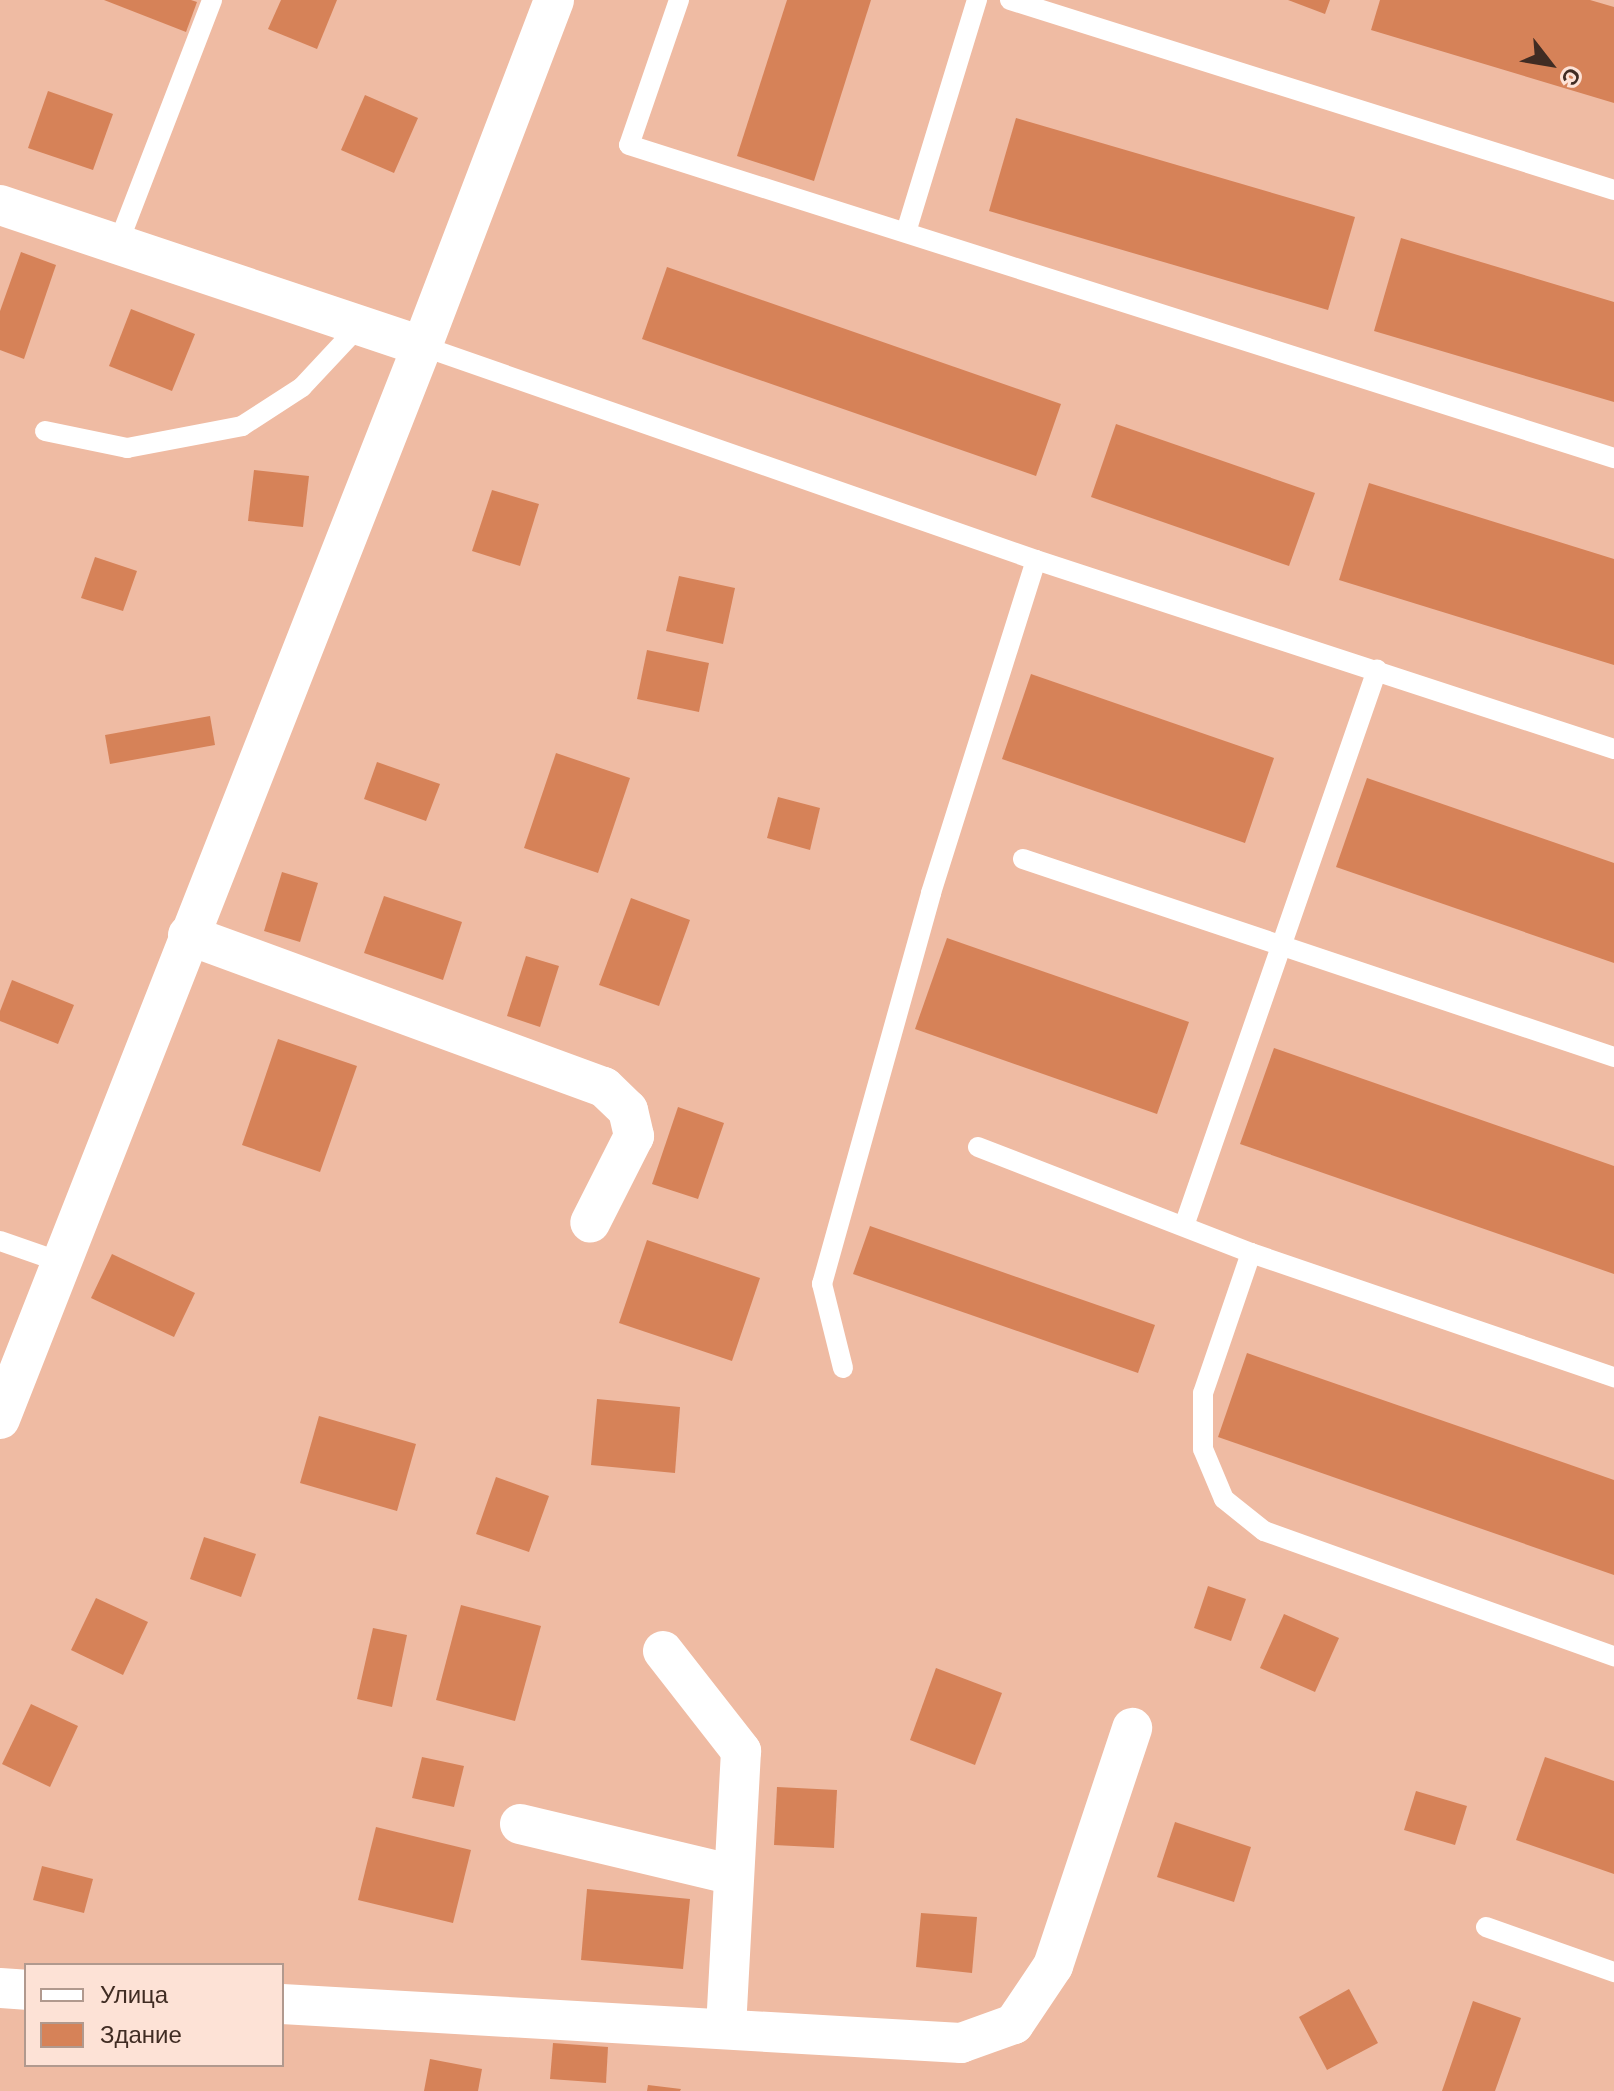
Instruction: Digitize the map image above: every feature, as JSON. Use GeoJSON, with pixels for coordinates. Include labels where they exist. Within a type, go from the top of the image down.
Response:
{"type":"FeatureCollection","features":[{"type":"Feature","properties":{"kind":"street"},"geometry":{"type":"LineString","coordinates":[[0,1419],[422,346],[554,0]]}},
{"type":"Feature","properties":{"kind":"street"},"geometry":{"type":"LineString","coordinates":[[0,206],[422,346]]}},
{"type":"Feature","properties":{"kind":"street"},"geometry":{"type":"LineString","coordinates":[[188,935],[604,1087],[628,1110],[634,1136],[590,1223]]}},
{"type":"Feature","properties":{"kind":"street"},"geometry":{"type":"LineString","coordinates":[[663,1651],[741,1751],[726,2029]]}},
{"type":"Feature","properties":{"kind":"street"},"geometry":{"type":"LineString","coordinates":[[284,2004],[961,2043],[1014,2024],[1053,1966],[1132,1728]]}},
{"type":"Feature","properties":{"kind":"street"},"geometry":{"type":"LineString","coordinates":[[520,1824],[734,1875]]}},
{"type":"Feature","properties":{"kind":"street"},"geometry":{"type":"LineString","coordinates":[[0,1988],[24,1990]]}},
{"type":"Feature","properties":{"kind":"lane"},"geometry":{"type":"LineString","coordinates":[[118,244],[212,0]]}},
{"type":"Feature","properties":{"kind":"lane"},"geometry":{"type":"LineString","coordinates":[[679,0],[629,145],[1614,458]]}},
{"type":"Feature","properties":{"kind":"lane"},"geometry":{"type":"LineString","coordinates":[[906,232],[977,0]]}},
{"type":"Feature","properties":{"kind":"lane"},"geometry":{"type":"LineString","coordinates":[[1010,0],[1614,190]]}},
{"type":"Feature","properties":{"kind":"lane"},"geometry":{"type":"LineString","coordinates":[[45,431],[127,448],[242,426],[302,387],[359,326]]}},
{"type":"Feature","properties":{"kind":"lane"},"geometry":{"type":"LineString","coordinates":[[422,346],[1036,560],[1614,749]]}},
{"type":"Feature","properties":{"kind":"lane"},"geometry":{"type":"LineString","coordinates":[[843,1368],[822,1284],[931,893],[1036,560]]}},
{"type":"Feature","properties":{"kind":"lane"},"geometry":{"type":"LineString","coordinates":[[1184,1226],[1377,670]]}},
{"type":"Feature","properties":{"kind":"lane"},"geometry":{"type":"LineString","coordinates":[[1023,859],[1614,1057]]}},
{"type":"Feature","properties":{"kind":"lane"},"geometry":{"type":"LineString","coordinates":[[978,1147],[1251,1253],[1614,1377]]}},
{"type":"Feature","properties":{"kind":"lane"},"geometry":{"type":"LineString","coordinates":[[0,1241],[63,1263]]}},
{"type":"Feature","properties":{"kind":"lane"},"geometry":{"type":"LineString","coordinates":[[1251,1253],[1203,1393],[1203,1449],[1224,1499],[1264,1531],[1614,1656]]}},
{"type":"Feature","properties":{"kind":"lane"},"geometry":{"type":"LineString","coordinates":[[1486,1927],[1614,1972]]}},
{"type":"Feature","properties":{"kind":"building"},"geometry":{"type":"Polygon","coordinates":[[[104,0],[191,0],[197,2],[186,32],[104,0]]]}},
{"type":"Feature","properties":{"kind":"building"},"geometry":{"type":"Polygon","coordinates":[[[281,0],[337,0],[317,49],[268,29],[281,0]]]}},
{"type":"Feature","properties":{"kind":"building"},"geometry":{"type":"Polygon","coordinates":[[[787,0],[871,0],[814,181],[737,156],[787,0]]]}},
{"type":"Feature","properties":{"kind":"building"},"geometry":{"type":"Polygon","coordinates":[[[1288,0],[1330,0],[1325,14],[1288,0]]]}},
{"type":"Feature","properties":{"kind":"building"},"geometry":{"type":"Polygon","coordinates":[[[1380,0],[1590,0],[1614,7],[1614,103],[1371,30],[1380,0]]]}},
{"type":"Feature","properties":{"kind":"building"},"geometry":{"type":"Polygon","coordinates":[[[48,91],[113,114],[93,170],[28,148],[48,91]]]}},
{"type":"Feature","properties":{"kind":"building"},"geometry":{"type":"Polygon","coordinates":[[[365,95],[418,118],[394,173],[341,150],[365,95]]]}},
{"type":"Feature","properties":{"kind":"building"},"geometry":{"type":"Polygon","coordinates":[[[1016,118],[1355,217],[1328,310],[989,211],[1016,118]]]}},
{"type":"Feature","properties":{"kind":"building"},"geometry":{"type":"Polygon","coordinates":[[[1401,238],[1614,302],[1614,402],[1374,331],[1401,238]]]}},
{"type":"Feature","properties":{"kind":"building"},"geometry":{"type":"Polygon","coordinates":[[[21,252],[56,265],[24,359],[0,350],[0,311],[21,252]]]}},
{"type":"Feature","properties":{"kind":"building"},"geometry":{"type":"Polygon","coordinates":[[[667,267],[1061,404],[1036,476],[642,339],[667,267]]]}},
{"type":"Feature","properties":{"kind":"building"},"geometry":{"type":"Polygon","coordinates":[[[131,309],[195,334],[172,391],[109,366],[131,309]]]}},
{"type":"Feature","properties":{"kind":"building"},"geometry":{"type":"Polygon","coordinates":[[[1116,424],[1315,493],[1289,566],[1091,497],[1116,424]]]}},
{"type":"Feature","properties":{"kind":"building"},"geometry":{"type":"Polygon","coordinates":[[[254,470],[309,476],[303,527],[248,521],[254,470]]]}},
{"type":"Feature","properties":{"kind":"building"},"geometry":{"type":"Polygon","coordinates":[[[1369,483],[1614,559],[1614,665],[1339,580],[1369,483]]]}},
{"type":"Feature","properties":{"kind":"building"},"geometry":{"type":"Polygon","coordinates":[[[492,490],[539,504],[520,566],[472,551],[492,490]]]}},
{"type":"Feature","properties":{"kind":"building"},"geometry":{"type":"Polygon","coordinates":[[[95,557],[137,571],[123,611],[81,598],[95,557]]]}},
{"type":"Feature","properties":{"kind":"building"},"geometry":{"type":"Polygon","coordinates":[[[679,576],[735,588],[723,644],[666,631],[679,576]]]}},
{"type":"Feature","properties":{"kind":"building"},"geometry":{"type":"Polygon","coordinates":[[[647,650],[709,663],[699,712],[637,699],[647,650]]]}},
{"type":"Feature","properties":{"kind":"building"},"geometry":{"type":"Polygon","coordinates":[[[1031,674],[1274,758],[1245,843],[1002,759],[1031,674]]]}},
{"type":"Feature","properties":{"kind":"building"},"geometry":{"type":"Polygon","coordinates":[[[210,716],[215,745],[110,764],[105,735],[210,716]]]}},
{"type":"Feature","properties":{"kind":"building"},"geometry":{"type":"Polygon","coordinates":[[[556,753],[630,778],[598,873],[524,848],[556,753]]]}},
{"type":"Feature","properties":{"kind":"building"},"geometry":{"type":"Polygon","coordinates":[[[377,762],[440,784],[426,821],[364,799],[377,762]]]}},
{"type":"Feature","properties":{"kind":"building"},"geometry":{"type":"Polygon","coordinates":[[[1367,778],[1614,863],[1614,963],[1336,867],[1367,778]]]}},
{"type":"Feature","properties":{"kind":"building"},"geometry":{"type":"Polygon","coordinates":[[[778,797],[820,808],[810,850],[767,838],[778,797]]]}},
{"type":"Feature","properties":{"kind":"building"},"geometry":{"type":"Polygon","coordinates":[[[282,872],[318,883],[300,942],[264,931],[282,872]]]}},
{"type":"Feature","properties":{"kind":"building"},"geometry":{"type":"Polygon","coordinates":[[[384,896],[462,922],[443,980],[364,953],[384,896]]]}},
{"type":"Feature","properties":{"kind":"building"},"geometry":{"type":"Polygon","coordinates":[[[631,898],[690,920],[659,1006],[599,985],[631,898]]]}},
{"type":"Feature","properties":{"kind":"building"},"geometry":{"type":"Polygon","coordinates":[[[947,938],[1189,1022],[1157,1114],[915,1029],[947,938]]]}},
{"type":"Feature","properties":{"kind":"building"},"geometry":{"type":"Polygon","coordinates":[[[526,956],[559,966],[540,1027],[507,1016],[526,956]]]}},
{"type":"Feature","properties":{"kind":"building"},"geometry":{"type":"Polygon","coordinates":[[[12,980],[74,1005],[58,1044],[0,1021],[0,1011],[12,980]]]}},
{"type":"Feature","properties":{"kind":"building"},"geometry":{"type":"Polygon","coordinates":[[[278,1039],[357,1066],[320,1172],[242,1145],[278,1039]]]}},
{"type":"Feature","properties":{"kind":"building"},"geometry":{"type":"Polygon","coordinates":[[[1274,1048],[1614,1166],[1614,1274],[1240,1144],[1274,1048]]]}},
{"type":"Feature","properties":{"kind":"building"},"geometry":{"type":"Polygon","coordinates":[[[678,1107],[724,1123],[698,1199],[652,1184],[678,1107]]]}},
{"type":"Feature","properties":{"kind":"building"},"geometry":{"type":"Polygon","coordinates":[[[870,1226],[1155,1325],[1138,1373],[853,1274],[870,1226]]]}},
{"type":"Feature","properties":{"kind":"building"},"geometry":{"type":"Polygon","coordinates":[[[647,1240],[760,1278],[732,1361],[619,1323],[647,1240]]]}},
{"type":"Feature","properties":{"kind":"building"},"geometry":{"type":"Polygon","coordinates":[[[112,1254],[195,1293],[174,1337],[91,1298],[112,1254]]]}},
{"type":"Feature","properties":{"kind":"building"},"geometry":{"type":"Polygon","coordinates":[[[1247,1353],[1614,1480],[1614,1575],[1218,1437],[1247,1353]]]}},
{"type":"Feature","properties":{"kind":"building"},"geometry":{"type":"Polygon","coordinates":[[[597,1399],[680,1407],[675,1473],[591,1465],[597,1399]]]}},
{"type":"Feature","properties":{"kind":"building"},"geometry":{"type":"Polygon","coordinates":[[[319,1416],[416,1444],[397,1511],[300,1483],[319,1416]]]}},
{"type":"Feature","properties":{"kind":"building"},"geometry":{"type":"Polygon","coordinates":[[[496,1477],[549,1496],[529,1552],[476,1534],[496,1477]]]}},
{"type":"Feature","properties":{"kind":"building"},"geometry":{"type":"Polygon","coordinates":[[[204,1537],[256,1554],[241,1597],[190,1579],[204,1537]]]}},
{"type":"Feature","properties":{"kind":"building"},"geometry":{"type":"Polygon","coordinates":[[[1208,1586],[1246,1599],[1231,1641],[1194,1628],[1208,1586]]]}},
{"type":"Feature","properties":{"kind":"building"},"geometry":{"type":"Polygon","coordinates":[[[96,1598],[148,1622],[123,1675],[71,1650],[96,1598]]]}},
{"type":"Feature","properties":{"kind":"building"},"geometry":{"type":"Polygon","coordinates":[[[461,1605],[541,1626],[515,1721],[436,1700],[461,1605]]]}},
{"type":"Feature","properties":{"kind":"building"},"geometry":{"type":"Polygon","coordinates":[[[1284,1614],[1339,1638],[1315,1692],[1260,1668],[1284,1614]]]}},
{"type":"Feature","properties":{"kind":"building"},"geometry":{"type":"Polygon","coordinates":[[[373,1628],[407,1635],[392,1707],[357,1699],[373,1628]]]}},
{"type":"Feature","properties":{"kind":"building"},"geometry":{"type":"Polygon","coordinates":[[[936,1668],[1002,1693],[975,1765],[910,1740],[936,1668]]]}},
{"type":"Feature","properties":{"kind":"building"},"geometry":{"type":"Polygon","coordinates":[[[31,1704],[78,1726],[50,1787],[2,1764],[31,1704]]]}},
{"type":"Feature","properties":{"kind":"building"},"geometry":{"type":"Polygon","coordinates":[[[422,1757],[464,1766],[454,1807],[412,1798],[422,1757]]]}},
{"type":"Feature","properties":{"kind":"building"},"geometry":{"type":"Polygon","coordinates":[[[1545,1757],[1614,1781],[1614,1874],[1516,1840],[1545,1757]]]}},
{"type":"Feature","properties":{"kind":"building"},"geometry":{"type":"Polygon","coordinates":[[[777,1787],[837,1790],[834,1848],[774,1845],[777,1787]]]}},
{"type":"Feature","properties":{"kind":"building"},"geometry":{"type":"Polygon","coordinates":[[[1416,1791],[1467,1806],[1455,1845],[1404,1830],[1416,1791]]]}},
{"type":"Feature","properties":{"kind":"building"},"geometry":{"type":"Polygon","coordinates":[[[1175,1822],[1251,1847],[1234,1902],[1157,1877],[1175,1822]]]}},
{"type":"Feature","properties":{"kind":"building"},"geometry":{"type":"Polygon","coordinates":[[[376,1827],[471,1850],[453,1923],[358,1900],[376,1827]]]}},
{"type":"Feature","properties":{"kind":"building"},"geometry":{"type":"Polygon","coordinates":[[[42,1866],[93,1879],[84,1913],[33,1900],[42,1866]]]}},
{"type":"Feature","properties":{"kind":"building"},"geometry":{"type":"Polygon","coordinates":[[[587,1889],[690,1899],[683,1969],[581,1960],[587,1889]]]}},
{"type":"Feature","properties":{"kind":"building"},"geometry":{"type":"Polygon","coordinates":[[[921,1913],[977,1917],[972,1973],[916,1967],[921,1913]]]}},
{"type":"Feature","properties":{"kind":"building"},"geometry":{"type":"Polygon","coordinates":[[[1349,1989],[1378,2043],[1327,2070],[1299,2017],[1349,1989]]]}},
{"type":"Feature","properties":{"kind":"building"},"geometry":{"type":"Polygon","coordinates":[[[1473,2001],[1521,2018],[1495,2091],[1442,2091],[1473,2001]]]}},
{"type":"Feature","properties":{"kind":"building"},"geometry":{"type":"Polygon","coordinates":[[[553,2043],[608,2047],[606,2083],[550,2079],[553,2043]]]}},
{"type":"Feature","properties":{"kind":"building"},"geometry":{"type":"Polygon","coordinates":[[[430,2059],[482,2069],[478,2091],[424,2091],[430,2059]]]}},
{"type":"Feature","properties":{"kind":"building"},"geometry":{"type":"Polygon","coordinates":[[[648,2085],[681,2089],[647,2091],[648,2085]]]}}]}
